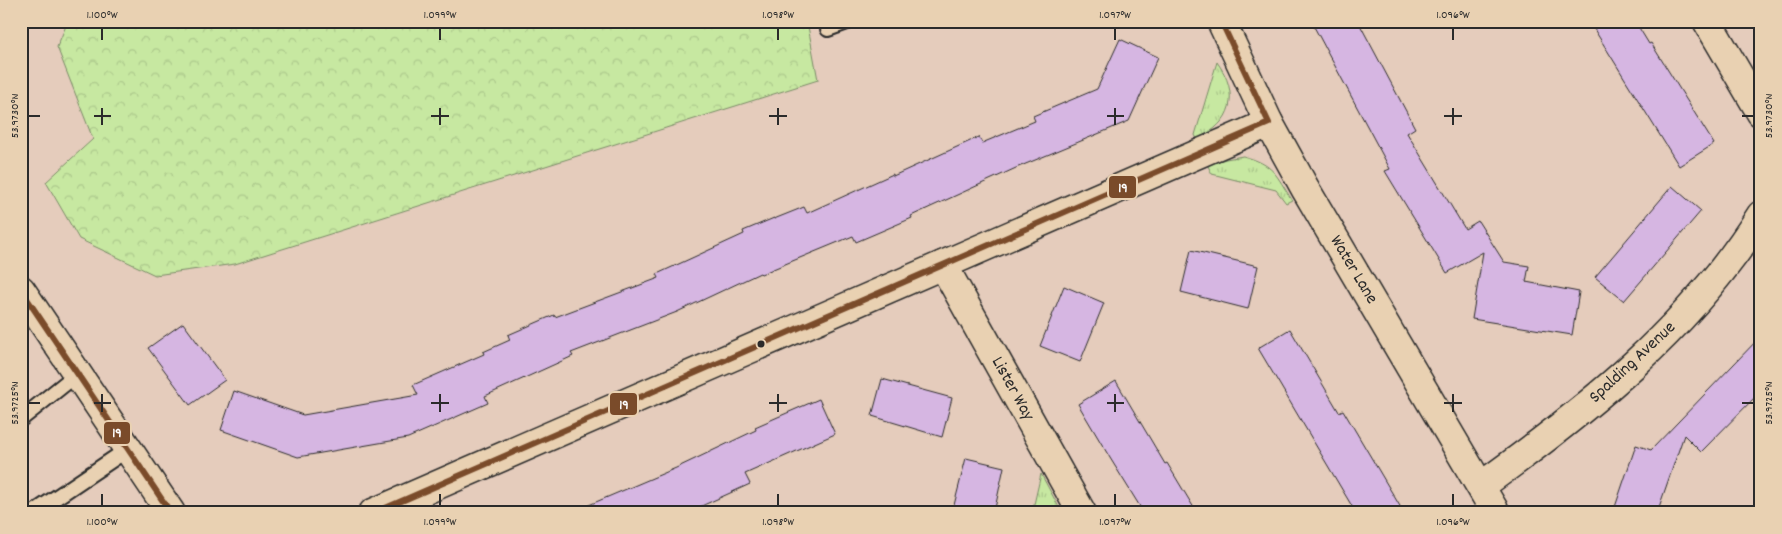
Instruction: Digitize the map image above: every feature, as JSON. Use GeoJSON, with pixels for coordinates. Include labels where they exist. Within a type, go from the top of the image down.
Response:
{"type":"FeatureCollection","features":[{"type":"Feature","properties":{"kind":"street","name":"Water Lane"},"geometry":{"type":"LineString","coordinates":[[1221,21],[1269,123],[1306,190],[1496,513]]}},
{"type":"Feature","properties":{"kind":"street"},"geometry":{"type":"LineString","coordinates":[[1706,21],[1761,113]]}},
{"type":"Feature","properties":{"kind":"street"},"geometry":{"type":"LineString","coordinates":[[373,513],[1269,123]]}},
{"type":"Feature","properties":{"kind":"street","name":"Spalding Avenue"},"geometry":{"type":"LineString","coordinates":[[1480,486],[1545,440],[1638,362],[1678,322],[1723,270],[1761,215]]}},
{"type":"Feature","properties":{"kind":"street","name":"Lister Way"},"geometry":{"type":"LineString","coordinates":[[943,265],[1082,513]]}},
{"type":"Feature","properties":{"kind":"street"},"geometry":{"type":"LineString","coordinates":[[21,290],[171,513]]}},
{"type":"Feature","properties":{"kind":"lane"},"geometry":{"type":"LineString","coordinates":[[828,29],[850,21]]}},
{"type":"Feature","properties":{"kind":"lane"},"geometry":{"type":"LineString","coordinates":[[21,419],[78,374]]}},
{"type":"Feature","properties":{"kind":"lane"},"geometry":{"type":"LineString","coordinates":[[33,513],[128,449]]}},
{"type":"Feature","properties":{"kind":"green space"},"geometry":{"type":"Polygon","coordinates":[[[68,21],[807,21],[818,80],[235,264],[155,275],[79,239],[46,182],[93,139],[57,47],[68,21]]]}},
{"type":"Feature","properties":{"kind":"green space"},"geometry":{"type":"Polygon","coordinates":[[[1217,62],[1229,85],[1229,107],[1219,125],[1197,139],[1195,135],[1217,62]]]}},
{"type":"Feature","properties":{"kind":"green space"},"geometry":{"type":"Polygon","coordinates":[[[1243,156],[1254,159],[1268,167],[1292,200],[1286,203],[1276,190],[1212,174],[1207,164],[1243,156]]]}},
{"type":"Feature","properties":{"kind":"green space"},"geometry":{"type":"Polygon","coordinates":[[[1041,474],[1062,513],[1032,513],[1041,474]]]}},
{"type":"Feature","properties":{"kind":"building"},"geometry":{"type":"Polygon","coordinates":[[[1311,21],[1358,21],[1415,128],[1407,133],[1465,229],[1478,221],[1504,262],[1529,266],[1526,282],[1579,292],[1572,335],[1472,319],[1483,252],[1447,273],[1385,171],[1390,169],[1311,21]]]}},
{"type":"Feature","properties":{"kind":"building"},"geometry":{"type":"Polygon","coordinates":[[[1589,21],[1635,21],[1649,44],[1651,43],[1714,144],[1679,166],[1589,21]]]}},
{"type":"Feature","properties":{"kind":"building"},"geometry":{"type":"Polygon","coordinates":[[[1120,39],[1158,57],[1129,121],[1016,168],[911,216],[912,218],[856,242],[853,236],[760,273],[677,312],[571,353],[573,356],[485,396],[488,403],[408,438],[298,457],[221,430],[234,391],[303,415],[418,395],[413,385],[484,354],[483,352],[510,340],[508,335],[554,315],[555,317],[659,278],[657,274],[744,234],[743,231],[774,218],[804,207],[807,213],[979,137],[982,143],[1035,121],[1033,116],[1097,89],[1120,39]]]}},
{"type":"Feature","properties":{"kind":"building"},"geometry":{"type":"Polygon","coordinates":[[[1672,186],[1701,211],[1624,301],[1595,277],[1672,186]]]}},
{"type":"Feature","properties":{"kind":"building"},"geometry":{"type":"Polygon","coordinates":[[[1191,250],[1258,266],[1248,309],[1181,292],[1191,250]]]}},
{"type":"Feature","properties":{"kind":"building"},"geometry":{"type":"Polygon","coordinates":[[[1064,286],[1104,303],[1080,362],[1040,346],[1064,286]]]}},
{"type":"Feature","properties":{"kind":"building"},"geometry":{"type":"Polygon","coordinates":[[[183,323],[225,380],[190,405],[148,348],[183,323]]]}},
{"type":"Feature","properties":{"kind":"building"},"geometry":{"type":"Polygon","coordinates":[[[1290,329],[1339,412],[1343,410],[1404,513],[1356,513],[1258,348],[1290,329]]]}},
{"type":"Feature","properties":{"kind":"building"},"geometry":{"type":"Polygon","coordinates":[[[1761,336],[1761,391],[1701,452],[1684,435],[1657,513],[1613,513],[1636,445],[1651,450],[1761,336]]]}},
{"type":"Feature","properties":{"kind":"building"},"geometry":{"type":"Polygon","coordinates":[[[882,379],[952,398],[942,437],[872,416],[882,379]]]}},
{"type":"Feature","properties":{"kind":"building"},"geometry":{"type":"Polygon","coordinates":[[[1116,381],[1165,464],[1167,463],[1197,513],[1144,513],[1110,458],[1078,404],[1116,381]]]}},
{"type":"Feature","properties":{"kind":"building"},"geometry":{"type":"Polygon","coordinates":[[[819,399],[835,434],[745,474],[750,484],[686,513],[570,513],[676,468],[756,430],[755,427],[819,399]]]}},
{"type":"Feature","properties":{"kind":"building"},"geometry":{"type":"Polygon","coordinates":[[[966,458],[1004,467],[994,513],[952,513],[966,458]]]}},
{"type":"Feature","properties":{"kind":"transit line","name":"19"},"geometry":{"type":"LineString","coordinates":[[374,513],[1269,123],[1221,21]]}},
{"type":"Feature","properties":{"kind":"transit line","name":"19"},"geometry":{"type":"LineString","coordinates":[[21,290],[171,513]]}}]}
